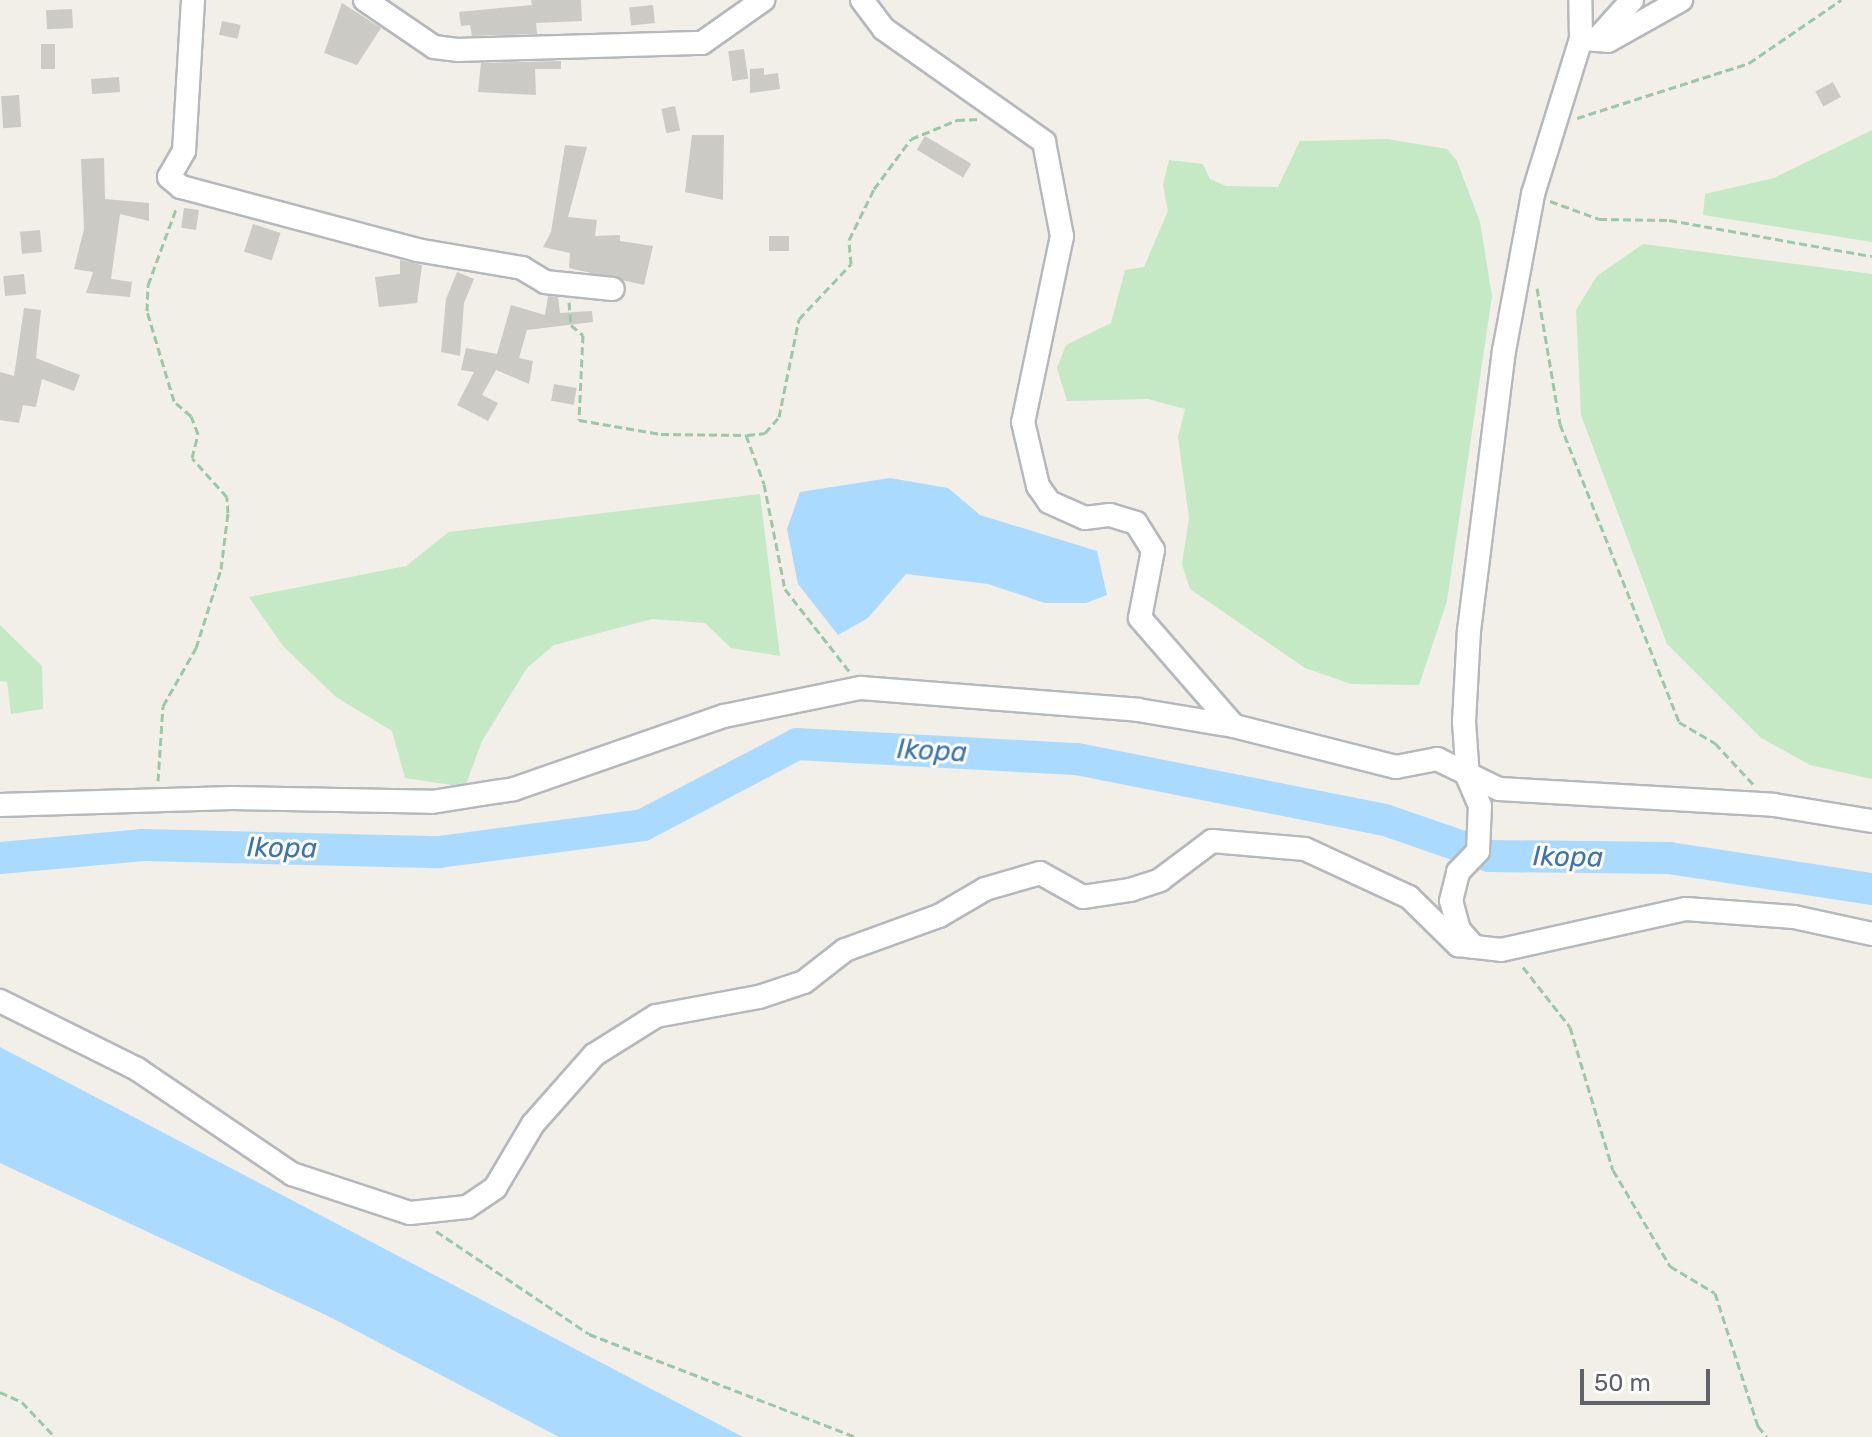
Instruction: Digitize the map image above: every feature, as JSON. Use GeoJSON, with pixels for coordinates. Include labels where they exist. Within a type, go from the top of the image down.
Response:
{"type":"FeatureCollection","features":[{"type":"Feature","properties":{"kind":"street"},"geometry":{"type":"LineString","coordinates":[[193,0],[184,151],[169,177],[181,187],[570,284],[613,289]]}},
{"type":"Feature","properties":{"kind":"street"},"geometry":{"type":"LineString","coordinates":[[365,0],[434,47],[459,50],[702,43],[763,0]]}},
{"type":"Feature","properties":{"kind":"street"},"geometry":{"type":"LineString","coordinates":[[862,0],[884,29],[1005,118],[1044,142],[1062,236],[1023,422],[1038,486],[1049,502],[1085,518],[1110,515],[1136,523],[1153,550],[1140,618],[1234,726]]}},
{"type":"Feature","properties":{"kind":"street"},"geometry":{"type":"LineString","coordinates":[[1580,0],[1588,40]]}},
{"type":"Feature","properties":{"kind":"street"},"geometry":{"type":"LineString","coordinates":[[1423,912],[1447,911],[1458,872],[1478,851],[1480,806],[1468,778],[1469,631],[1504,351],[1533,194],[1588,40],[1632,0]]}},
{"type":"Feature","properties":{"kind":"street"},"geometry":{"type":"LineString","coordinates":[[1588,40],[1642,25],[1681,0]]}},
{"type":"Feature","properties":{"kind":"street"},"geometry":{"type":"LineString","coordinates":[[0,805],[432,802],[514,789],[724,716],[861,688],[1138,710],[1234,726],[1396,767],[1437,759],[1468,778],[1499,789],[1774,805],[1872,821]]}},
{"type":"Feature","properties":{"kind":"street"},"geometry":{"type":"LineString","coordinates":[[0,1001],[137,1069],[292,1174],[410,1213],[467,1207],[495,1188],[533,1124],[594,1055],[656,1016],[759,997],[804,982],[845,950],[939,916],[985,889],[1040,873],[1083,897],[1160,880],[1212,841],[1305,849],[1409,897],[1458,945],[1501,950],[1686,909],[1794,917],[1872,934]]}},
{"type":"Feature","properties":{"kind":"street"},"geometry":{"type":"LineString","coordinates":[[1451,901],[1459,930],[1474,947]]}},
{"type":"Feature","properties":{"kind":"path"},"geometry":{"type":"LineString","coordinates":[[1559,125],[1749,63],[1841,0]]}},
{"type":"Feature","properties":{"kind":"path"},"geometry":{"type":"LineString","coordinates":[[570,284],[571,325],[583,335],[579,420],[661,434],[765,433],[779,417],[799,319],[851,264],[849,240],[874,189],[911,139],[957,120],[1005,118]]}},
{"type":"Feature","properties":{"kind":"path"},"geometry":{"type":"LineString","coordinates":[[158,802],[163,706],[196,648],[221,569],[228,513],[227,497],[192,458],[198,434],[191,416],[174,401],[147,311],[148,285],[169,241],[181,187]]}},
{"type":"Feature","properties":{"kind":"path"},"geometry":{"type":"LineString","coordinates":[[1533,194],[1599,219],[1669,220],[1872,256]]}},
{"type":"Feature","properties":{"kind":"path"},"geometry":{"type":"LineString","coordinates":[[1537,281],[1560,424],[1679,722],[1715,743],[1774,805]]}},
{"type":"Feature","properties":{"kind":"path"},"geometry":{"type":"LineString","coordinates":[[746,435],[764,484],[785,589],[861,688]]}},
{"type":"Feature","properties":{"kind":"path"},"geometry":{"type":"LineString","coordinates":[[1501,950],[1529,972],[1570,1027],[1613,1170],[1670,1266],[1715,1293],[1758,1426],[1767,1437]]}},
{"type":"Feature","properties":{"kind":"path"},"geometry":{"type":"LineString","coordinates":[[410,1213],[589,1334],[856,1437]]}},
{"type":"Feature","properties":{"kind":"path"},"geometry":{"type":"LineString","coordinates":[[0,1392],[22,1402],[55,1437]]}},
{"type":"Feature","properties":{"kind":"green space"},"geometry":{"type":"Polygon","coordinates":[[[1872,130],[1872,242],[1703,215],[1705,194],[1774,178],[1872,130]]]}},
{"type":"Feature","properties":{"kind":"green space"},"geometry":{"type":"Polygon","coordinates":[[[1387,139],[1447,149],[1457,161],[1480,222],[1492,296],[1447,601],[1419,685],[1351,684],[1305,668],[1190,589],[1182,564],[1189,518],[1178,437],[1185,409],[1148,399],[1067,401],[1057,368],[1066,345],[1111,323],[1125,270],[1144,267],[1168,211],[1163,185],[1169,160],[1203,164],[1210,179],[1226,186],[1278,187],[1300,141],[1387,139]]]}},
{"type":"Feature","properties":{"kind":"green space"},"geometry":{"type":"Polygon","coordinates":[[[1643,244],[1872,274],[1872,779],[1810,765],[1761,738],[1667,644],[1581,415],[1576,310],[1597,276],[1643,244]]]}},
{"type":"Feature","properties":{"kind":"green space"},"geometry":{"type":"Polygon","coordinates":[[[760,494],[780,656],[731,648],[705,623],[652,619],[554,645],[527,668],[482,741],[465,787],[405,778],[392,731],[336,697],[283,646],[249,597],[406,566],[449,532],[760,494]]]}},
{"type":"Feature","properties":{"kind":"green space"},"geometry":{"type":"Polygon","coordinates":[[[0,625],[42,666],[43,709],[11,714],[7,682],[0,681],[0,625]]]}},
{"type":"Feature","properties":{"kind":"water"},"geometry":{"type":"Polygon","coordinates":[[[890,478],[948,488],[980,515],[1097,551],[1107,595],[1086,603],[1045,603],[988,584],[906,574],[868,618],[838,635],[798,584],[787,529],[800,492],[890,478]]]}},
{"type":"Feature","properties":{"kind":"water"},"geometry":{"type":"Polygon","coordinates":[[[0,1047],[743,1437],[559,1437],[328,1316],[0,1163],[0,1047]]]}},
{"type":"Feature","properties":{"kind":"building"},"geometry":{"type":"Polygon","coordinates":[[[531,0],[581,0],[582,21],[536,23],[537,34],[472,36],[470,25],[461,26],[459,12],[532,5],[531,0]]]}},
{"type":"Feature","properties":{"kind":"building"},"geometry":{"type":"Polygon","coordinates":[[[342,3],[381,28],[357,65],[324,53],[342,3]]]}},
{"type":"Feature","properties":{"kind":"building"},"geometry":{"type":"Polygon","coordinates":[[[653,5],[655,23],[631,25],[629,8],[653,5]]]}},
{"type":"Feature","properties":{"kind":"building"},"geometry":{"type":"Polygon","coordinates":[[[72,9],[73,28],[47,29],[46,10],[72,9]]]}},
{"type":"Feature","properties":{"kind":"building"},"geometry":{"type":"Polygon","coordinates":[[[222,21],[241,25],[238,39],[219,35],[222,21]]]}},
{"type":"Feature","properties":{"kind":"building"},"geometry":{"type":"Polygon","coordinates":[[[41,44],[55,44],[55,69],[41,69],[41,44]]]}},
{"type":"Feature","properties":{"kind":"building"},"geometry":{"type":"Polygon","coordinates":[[[744,49],[748,79],[732,81],[728,51],[744,49]]]}},
{"type":"Feature","properties":{"kind":"building"},"geometry":{"type":"Polygon","coordinates":[[[561,61],[561,69],[535,69],[536,95],[478,92],[481,63],[561,61]]]}},
{"type":"Feature","properties":{"kind":"building"},"geometry":{"type":"Polygon","coordinates":[[[764,68],[764,75],[778,73],[780,89],[750,93],[750,69],[764,68]]]}},
{"type":"Feature","properties":{"kind":"building"},"geometry":{"type":"Polygon","coordinates":[[[119,77],[120,92],[92,94],[91,79],[119,77]]]}},
{"type":"Feature","properties":{"kind":"building"},"geometry":{"type":"Polygon","coordinates":[[[1833,82],[1841,97],[1823,106],[1815,91],[1833,82]]]}},
{"type":"Feature","properties":{"kind":"building"},"geometry":{"type":"Polygon","coordinates":[[[19,95],[21,127],[3,128],[1,96],[19,95]]]}},
{"type":"Feature","properties":{"kind":"building"},"geometry":{"type":"Polygon","coordinates":[[[675,106],[680,130],[667,133],[661,109],[675,106]]]}},
{"type":"Feature","properties":{"kind":"building"},"geometry":{"type":"Polygon","coordinates":[[[692,135],[724,135],[723,200],[685,192],[692,135]]]}},
{"type":"Feature","properties":{"kind":"building"},"geometry":{"type":"Polygon","coordinates":[[[925,136],[971,164],[963,178],[917,150],[925,136]]]}},
{"type":"Feature","properties":{"kind":"building"},"geometry":{"type":"Polygon","coordinates":[[[565,145],[587,147],[568,217],[597,220],[595,236],[620,235],[620,241],[653,246],[644,285],[569,268],[570,253],[543,247],[551,232],[565,145]]]}},
{"type":"Feature","properties":{"kind":"building"},"geometry":{"type":"Polygon","coordinates":[[[104,158],[105,199],[149,203],[149,221],[120,214],[111,279],[132,282],[130,297],[86,293],[93,272],[74,269],[84,229],[81,159],[104,158]]]}},
{"type":"Feature","properties":{"kind":"building"},"geometry":{"type":"Polygon","coordinates":[[[184,208],[199,210],[196,230],[181,228],[184,208]]]}},
{"type":"Feature","properties":{"kind":"building"},"geometry":{"type":"Polygon","coordinates":[[[253,224],[281,233],[272,261],[244,252],[253,224]]]}},
{"type":"Feature","properties":{"kind":"building"},"geometry":{"type":"Polygon","coordinates":[[[40,230],[42,252],[22,254],[20,232],[40,230]]]}},
{"type":"Feature","properties":{"kind":"building"},"geometry":{"type":"Polygon","coordinates":[[[769,236],[789,236],[789,251],[769,251],[769,236]]]}},
{"type":"Feature","properties":{"kind":"building"},"geometry":{"type":"Polygon","coordinates":[[[400,260],[422,265],[417,303],[379,307],[375,277],[400,274],[400,260]]]}},
{"type":"Feature","properties":{"kind":"building"},"geometry":{"type":"Polygon","coordinates":[[[457,272],[474,279],[464,303],[460,356],[441,352],[446,299],[457,272]]]}},
{"type":"Feature","properties":{"kind":"building"},"geometry":{"type":"Polygon","coordinates":[[[24,274],[26,294],[5,296],[3,276],[24,274]]]}},
{"type":"Feature","properties":{"kind":"building"},"geometry":{"type":"Polygon","coordinates":[[[548,296],[558,297],[560,313],[592,311],[593,322],[527,330],[519,358],[533,361],[529,384],[496,370],[482,395],[498,403],[488,421],[457,405],[474,372],[461,370],[466,348],[497,354],[511,305],[545,315],[548,296]]]}},
{"type":"Feature","properties":{"kind":"building"},"geometry":{"type":"Polygon","coordinates":[[[24,308],[41,310],[36,358],[80,375],[74,391],[42,379],[36,407],[23,405],[19,423],[0,420],[0,372],[14,376],[24,308]]]}},
{"type":"Feature","properties":{"kind":"building"},"geometry":{"type":"Polygon","coordinates":[[[554,384],[577,388],[574,405],[551,401],[554,384]]]}},
{"type":"Feature","properties":{"kind":"waterway","name":"Ikopa"},"geometry":{"type":"LineString","coordinates":[[0,858],[143,845],[439,852],[643,825],[797,744],[1077,759],[1385,820],[1489,856],[1669,858],[1872,889]]}}]}
